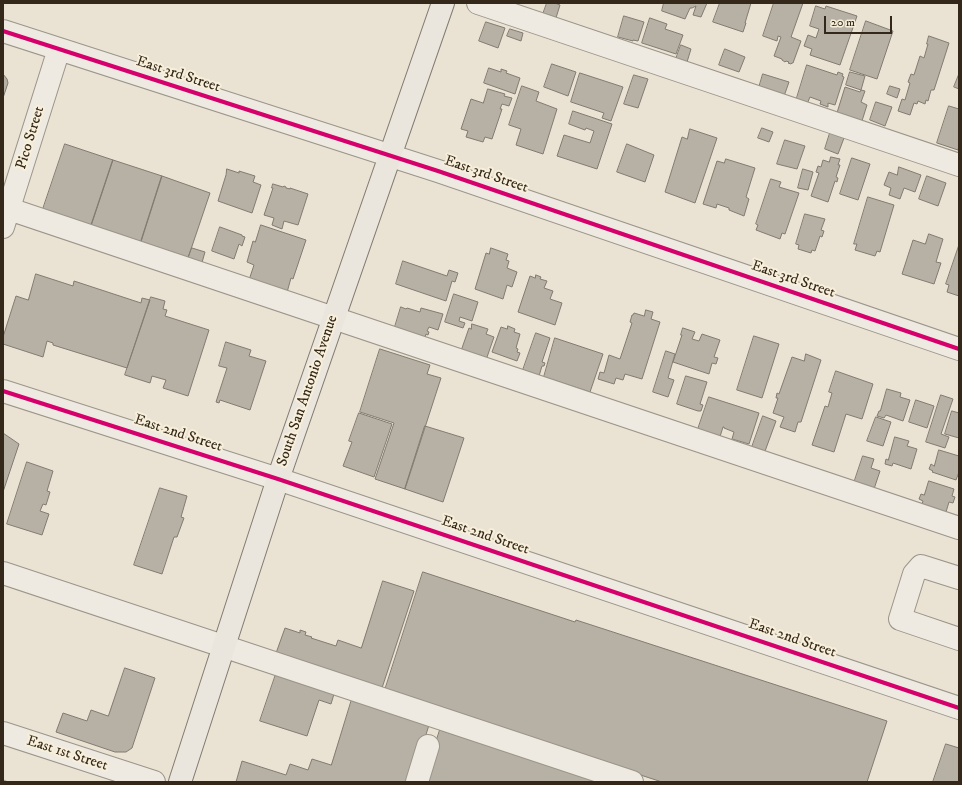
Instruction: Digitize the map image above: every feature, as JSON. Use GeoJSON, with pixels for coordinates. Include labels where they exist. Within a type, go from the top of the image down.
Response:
{"type":"FeatureCollection","features":[{"type":"Feature","properties":{"kind":"main road","name":"South San Antonio Avenue"},"geometry":{"type":"LineString","coordinates":[[180,782],[278,479],[443,3]]}},
{"type":"Feature","properties":{"kind":"street"},"geometry":{"type":"LineString","coordinates":[[478,3],[959,165]]}},
{"type":"Feature","properties":{"kind":"street","name":"East 3rd Street"},"geometry":{"type":"LineString","coordinates":[[3,31],[390,155],[959,349]]}},
{"type":"Feature","properties":{"kind":"street","name":"Pico Street"},"geometry":{"type":"LineString","coordinates":[[5,214],[59,49]]}},
{"type":"Feature","properties":{"kind":"street"},"geometry":{"type":"LineString","coordinates":[[5,214],[333,318],[959,528]]}},
{"type":"Feature","properties":{"kind":"street","name":"East 2nd Street"},"geometry":{"type":"LineString","coordinates":[[3,390],[278,479],[959,708]]}},
{"type":"Feature","properties":{"kind":"street"},"geometry":{"type":"LineString","coordinates":[[959,578],[921,566],[914,574],[900,619],[959,639]]}},
{"type":"Feature","properties":{"kind":"street"},"geometry":{"type":"LineString","coordinates":[[3,573],[632,782]]}},
{"type":"Feature","properties":{"kind":"street","name":"East 1st Street"},"geometry":{"type":"LineString","coordinates":[[3,733],[154,782]]}},
{"type":"Feature","properties":{"kind":"street"},"geometry":{"type":"LineString","coordinates":[[417,782],[428,746]]}},
{"type":"Feature","properties":{"kind":"building"},"geometry":{"type":"Polygon","coordinates":[[[547,3],[555,3],[560,5],[555,21],[542,17],[547,3]]]}},
{"type":"Feature","properties":{"kind":"building"},"geometry":{"type":"Polygon","coordinates":[[[664,3],[707,3],[701,17],[693,15],[696,6],[690,8],[685,19],[662,11],[664,3]]]}},
{"type":"Feature","properties":{"kind":"building"},"geometry":{"type":"Polygon","coordinates":[[[720,3],[751,3],[743,32],[713,22],[720,3]]]}},
{"type":"Feature","properties":{"kind":"building"},"geometry":{"type":"Polygon","coordinates":[[[774,3],[803,3],[791,37],[801,41],[793,63],[791,64],[774,56],[781,37],[778,36],[777,41],[763,36],[774,3]]]}},
{"type":"Feature","properties":{"kind":"building"},"geometry":{"type":"Polygon","coordinates":[[[816,6],[825,9],[826,6],[857,16],[840,65],[810,55],[812,49],[804,46],[808,35],[816,38],[819,29],[810,26],[816,6]]]}},
{"type":"Feature","properties":{"kind":"building"},"geometry":{"type":"Polygon","coordinates":[[[624,16],[644,22],[638,41],[618,37],[624,16]]]}},
{"type":"Feature","properties":{"kind":"building"},"geometry":{"type":"Polygon","coordinates":[[[650,18],[667,24],[665,29],[683,35],[676,54],[642,43],[650,18]]]}},
{"type":"Feature","properties":{"kind":"building"},"geometry":{"type":"Polygon","coordinates":[[[866,21],[893,31],[877,79],[850,70],[866,21]]]}},
{"type":"Feature","properties":{"kind":"building"},"geometry":{"type":"Polygon","coordinates":[[[486,22],[505,28],[498,48],[479,41],[486,22]]]}},
{"type":"Feature","properties":{"kind":"building"},"geometry":{"type":"Polygon","coordinates":[[[510,29],[523,33],[521,41],[507,36],[510,29]]]}},
{"type":"Feature","properties":{"kind":"building"},"geometry":{"type":"Polygon","coordinates":[[[929,36],[949,43],[934,90],[931,90],[928,101],[926,100],[925,104],[918,101],[917,104],[914,103],[910,115],[898,111],[902,99],[905,100],[911,74],[914,75],[920,56],[924,58],[929,36]]]}},
{"type":"Feature","properties":{"kind":"building"},"geometry":{"type":"Polygon","coordinates":[[[681,45],[691,49],[687,62],[676,59],[681,45]]]}},
{"type":"Feature","properties":{"kind":"building"},"geometry":{"type":"Polygon","coordinates":[[[725,49],[745,57],[739,72],[719,65],[725,49]]]}},
{"type":"Feature","properties":{"kind":"building"},"geometry":{"type":"Polygon","coordinates":[[[552,64],[576,72],[568,96],[544,87],[552,64]]]}},
{"type":"Feature","properties":{"kind":"building"},"geometry":{"type":"Polygon","coordinates":[[[807,65],[837,75],[838,72],[843,74],[842,76],[844,77],[835,105],[828,103],[828,107],[820,104],[821,101],[810,97],[807,104],[796,101],[807,65]]]}},
{"type":"Feature","properties":{"kind":"building"},"geometry":{"type":"Polygon","coordinates":[[[489,68],[501,72],[501,69],[507,71],[506,73],[520,78],[515,94],[484,83],[489,68]]]}},
{"type":"Feature","properties":{"kind":"building"},"geometry":{"type":"Polygon","coordinates":[[[850,72],[865,76],[861,90],[846,85],[850,72]]]}},
{"type":"Feature","properties":{"kind":"building"},"geometry":{"type":"Polygon","coordinates":[[[580,73],[623,87],[611,121],[602,118],[604,113],[571,102],[580,73]]]}},
{"type":"Feature","properties":{"kind":"building"},"geometry":{"type":"Polygon","coordinates":[[[3,74],[8,83],[3,98],[3,74]]]}},
{"type":"Feature","properties":{"kind":"building"},"geometry":{"type":"Polygon","coordinates":[[[763,74],[789,82],[783,99],[758,91],[763,74]]]}},
{"type":"Feature","properties":{"kind":"building"},"geometry":{"type":"Polygon","coordinates":[[[959,74],[959,89],[954,87],[959,74]]]}},
{"type":"Feature","properties":{"kind":"building"},"geometry":{"type":"Polygon","coordinates":[[[634,75],[648,79],[638,108],[624,104],[634,75]]]}},
{"type":"Feature","properties":{"kind":"building"},"geometry":{"type":"Polygon","coordinates":[[[522,86],[539,92],[536,101],[557,109],[543,154],[516,145],[521,129],[509,125],[522,86]]]}},
{"type":"Feature","properties":{"kind":"building"},"geometry":{"type":"Polygon","coordinates":[[[890,86],[900,89],[897,98],[887,94],[890,86]]]}},
{"type":"Feature","properties":{"kind":"building"},"geometry":{"type":"Polygon","coordinates":[[[845,87],[860,92],[861,90],[865,91],[861,102],[867,105],[861,124],[836,116],[845,87]]]}},
{"type":"Feature","properties":{"kind":"building"},"geometry":{"type":"Polygon","coordinates":[[[488,89],[505,94],[504,96],[512,98],[509,106],[502,104],[500,109],[502,109],[492,139],[485,137],[483,142],[466,137],[468,131],[461,129],[471,99],[483,103],[488,89]]]}},
{"type":"Feature","properties":{"kind":"building"},"geometry":{"type":"Polygon","coordinates":[[[876,102],[892,107],[885,126],[870,120],[876,102]]]}},
{"type":"Feature","properties":{"kind":"building"},"geometry":{"type":"Polygon","coordinates":[[[949,106],[959,109],[958,150],[937,143],[949,106]]]}},
{"type":"Feature","properties":{"kind":"building"},"geometry":{"type":"Polygon","coordinates":[[[573,111],[612,124],[597,169],[557,156],[564,135],[590,143],[594,131],[586,128],[585,130],[569,124],[573,111]]]}},
{"type":"Feature","properties":{"kind":"building"},"geometry":{"type":"Polygon","coordinates":[[[762,128],[773,132],[769,142],[758,138],[762,128]]]}},
{"type":"Feature","properties":{"kind":"building"},"geometry":{"type":"Polygon","coordinates":[[[690,129],[717,138],[695,203],[665,192],[682,137],[687,139],[690,129]]]}},
{"type":"Feature","properties":{"kind":"building"},"geometry":{"type":"Polygon","coordinates":[[[830,133],[844,138],[838,154],[825,149],[830,133]]]}},
{"type":"Feature","properties":{"kind":"building"},"geometry":{"type":"Polygon","coordinates":[[[785,140],[805,146],[797,169],[777,164],[785,140]]]}},
{"type":"Feature","properties":{"kind":"building"},"geometry":{"type":"Polygon","coordinates":[[[65,144],[113,160],[89,232],[41,215],[65,144]]]}},
{"type":"Feature","properties":{"kind":"building"},"geometry":{"type":"Polygon","coordinates":[[[627,144],[654,155],[645,182],[617,172],[627,144]]]}},
{"type":"Feature","properties":{"kind":"building"},"geometry":{"type":"Polygon","coordinates":[[[831,157],[840,159],[838,165],[840,165],[836,177],[838,178],[837,182],[835,181],[828,202],[811,196],[819,173],[816,172],[818,166],[821,167],[823,160],[829,162],[831,157]]]}},
{"type":"Feature","properties":{"kind":"building"},"geometry":{"type":"Polygon","coordinates":[[[852,158],[870,164],[858,200],[840,194],[852,158]]]}},
{"type":"Feature","properties":{"kind":"building"},"geometry":{"type":"Polygon","coordinates":[[[726,159],[755,168],[746,197],[749,199],[744,216],[729,210],[729,208],[717,204],[716,208],[703,204],[717,161],[724,163],[726,159]]]}},
{"type":"Feature","properties":{"kind":"building"},"geometry":{"type":"Polygon","coordinates":[[[113,160],[162,176],[139,248],[89,232],[113,160]]]}},
{"type":"Feature","properties":{"kind":"building"},"geometry":{"type":"Polygon","coordinates":[[[899,167],[921,175],[915,192],[904,188],[900,199],[889,195],[891,188],[884,185],[889,172],[897,175],[899,167]]]}},
{"type":"Feature","properties":{"kind":"building"},"geometry":{"type":"Polygon","coordinates":[[[227,169],[255,176],[253,182],[261,185],[252,213],[218,201],[227,169]]]}},
{"type":"Feature","properties":{"kind":"building"},"geometry":{"type":"Polygon","coordinates":[[[803,169],[813,172],[808,190],[798,188],[803,169]]]}},
{"type":"Feature","properties":{"kind":"building"},"geometry":{"type":"Polygon","coordinates":[[[162,176],[210,193],[187,261],[139,248],[162,176]]]}},
{"type":"Feature","properties":{"kind":"building"},"geometry":{"type":"Polygon","coordinates":[[[927,176],[946,183],[938,206],[919,199],[927,176]]]}},
{"type":"Feature","properties":{"kind":"building"},"geometry":{"type":"Polygon","coordinates":[[[771,179],[781,182],[779,187],[799,193],[785,234],[782,233],[780,239],[756,230],[758,225],[756,224],[771,179]]]}},
{"type":"Feature","properties":{"kind":"building"},"geometry":{"type":"Polygon","coordinates":[[[273,184],[308,194],[298,225],[284,221],[282,229],[272,225],[274,218],[264,215],[273,184]]]}},
{"type":"Feature","properties":{"kind":"building"},"geometry":{"type":"Polygon","coordinates":[[[868,197],[894,205],[880,252],[877,251],[875,256],[855,250],[857,244],[854,244],[868,197]]]}},
{"type":"Feature","properties":{"kind":"building"},"geometry":{"type":"Polygon","coordinates":[[[805,214],[825,219],[821,230],[824,231],[822,237],[820,236],[815,251],[812,250],[811,253],[798,249],[799,245],[796,244],[805,214]]]}},
{"type":"Feature","properties":{"kind":"building"},"geometry":{"type":"Polygon","coordinates":[[[261,225],[306,240],[293,279],[291,278],[286,296],[248,283],[254,265],[247,262],[253,241],[255,242],[261,225]]]}},
{"type":"Feature","properties":{"kind":"building"},"geometry":{"type":"Polygon","coordinates":[[[220,227],[245,237],[242,246],[239,244],[234,259],[212,251],[220,227]]]}},
{"type":"Feature","properties":{"kind":"building"},"geometry":{"type":"Polygon","coordinates":[[[929,234],[943,239],[936,262],[941,263],[934,284],[902,274],[913,240],[925,244],[929,234]]]}},
{"type":"Feature","properties":{"kind":"building"},"geometry":{"type":"Polygon","coordinates":[[[959,245],[959,296],[947,292],[949,285],[946,284],[959,245]]]}},
{"type":"Feature","properties":{"kind":"building"},"geometry":{"type":"Polygon","coordinates":[[[192,248],[205,252],[201,266],[187,261],[192,248]]]}},
{"type":"Feature","properties":{"kind":"building"},"geometry":{"type":"Polygon","coordinates":[[[491,248],[508,254],[506,260],[509,261],[507,268],[517,272],[512,287],[507,285],[503,299],[475,289],[486,253],[489,254],[491,248]]]}},
{"type":"Feature","properties":{"kind":"building"},"geometry":{"type":"Polygon","coordinates":[[[403,261],[447,276],[449,270],[458,273],[455,282],[452,281],[446,301],[396,284],[403,261]]]}},
{"type":"Feature","properties":{"kind":"building"},"geometry":{"type":"Polygon","coordinates":[[[36,274],[73,286],[74,281],[141,303],[142,298],[150,300],[127,368],[53,345],[53,343],[47,341],[43,357],[3,344],[3,337],[16,296],[28,300],[36,274]]]}},
{"type":"Feature","properties":{"kind":"building"},"geometry":{"type":"Polygon","coordinates":[[[536,275],[541,277],[540,279],[547,281],[544,288],[553,291],[550,299],[562,303],[555,325],[518,312],[530,276],[535,278],[536,275]]]}},
{"type":"Feature","properties":{"kind":"building"},"geometry":{"type":"Polygon","coordinates":[[[454,294],[478,302],[472,321],[460,317],[459,321],[465,323],[463,328],[445,322],[454,294]]]}},
{"type":"Feature","properties":{"kind":"building"},"geometry":{"type":"Polygon","coordinates":[[[151,297],[165,301],[163,309],[167,310],[165,316],[209,330],[188,396],[163,388],[166,380],[152,376],[150,383],[125,375],[151,297]]]}},
{"type":"Feature","properties":{"kind":"building"},"geometry":{"type":"Polygon","coordinates":[[[401,307],[420,312],[421,308],[443,314],[438,330],[429,327],[427,331],[429,332],[428,335],[426,334],[424,341],[394,330],[401,307]]]}},
{"type":"Feature","properties":{"kind":"building"},"geometry":{"type":"Polygon","coordinates":[[[646,310],[653,312],[651,319],[660,322],[642,379],[625,374],[623,380],[616,378],[614,384],[598,379],[600,372],[604,373],[609,355],[620,359],[632,323],[630,322],[632,315],[634,313],[644,316],[646,310]]]}},
{"type":"Feature","properties":{"kind":"building"},"geometry":{"type":"Polygon","coordinates":[[[472,324],[488,329],[486,334],[494,337],[486,360],[461,351],[469,328],[471,329],[472,324]]]}},
{"type":"Feature","properties":{"kind":"building"},"geometry":{"type":"Polygon","coordinates":[[[508,326],[515,329],[514,332],[520,334],[516,348],[518,349],[517,352],[520,353],[517,361],[492,352],[501,327],[507,329],[508,326]]]}},
{"type":"Feature","properties":{"kind":"building"},"geometry":{"type":"Polygon","coordinates":[[[683,328],[695,332],[692,339],[699,341],[702,334],[720,340],[714,357],[718,358],[716,364],[712,363],[709,374],[673,362],[683,328]]]}},
{"type":"Feature","properties":{"kind":"building"},"geometry":{"type":"Polygon","coordinates":[[[536,333],[550,338],[542,362],[545,363],[544,366],[542,366],[539,376],[523,370],[536,333]]]}},
{"type":"Feature","properties":{"kind":"building"},"geometry":{"type":"Polygon","coordinates":[[[754,336],[779,344],[762,398],[737,390],[754,336]]]}},
{"type":"Feature","properties":{"kind":"building"},"geometry":{"type":"Polygon","coordinates":[[[555,338],[603,354],[590,392],[544,377],[555,338]]]}},
{"type":"Feature","properties":{"kind":"building"},"geometry":{"type":"Polygon","coordinates":[[[226,342],[251,350],[249,356],[266,361],[250,410],[220,400],[219,403],[216,402],[227,368],[219,366],[226,342]]]}},
{"type":"Feature","properties":{"kind":"building"},"geometry":{"type":"Polygon","coordinates":[[[380,349],[430,365],[427,374],[441,378],[405,489],[375,479],[394,423],[360,412],[380,349]]]}},
{"type":"Feature","properties":{"kind":"building"},"geometry":{"type":"Polygon","coordinates":[[[666,351],[675,354],[668,378],[674,380],[668,397],[653,392],[666,351]]]}},
{"type":"Feature","properties":{"kind":"building"},"geometry":{"type":"Polygon","coordinates":[[[806,354],[821,360],[801,422],[798,422],[795,432],[780,427],[784,417],[773,413],[778,398],[776,398],[777,393],[779,394],[792,357],[804,361],[806,354]]]}},
{"type":"Feature","properties":{"kind":"building"},"geometry":{"type":"Polygon","coordinates":[[[836,371],[873,384],[862,419],[846,414],[834,452],[812,445],[825,406],[828,407],[832,393],[829,392],[836,371]]]}},
{"type":"Feature","properties":{"kind":"building"},"geometry":{"type":"Polygon","coordinates":[[[686,376],[707,382],[700,404],[703,405],[701,411],[677,404],[686,376]]]}},
{"type":"Feature","properties":{"kind":"building"},"geometry":{"type":"Polygon","coordinates":[[[887,389],[901,393],[900,397],[910,400],[903,421],[886,415],[884,418],[877,416],[887,389]]]}},
{"type":"Feature","properties":{"kind":"building"},"geometry":{"type":"Polygon","coordinates":[[[941,395],[953,399],[941,434],[949,437],[945,448],[926,442],[941,395]]]}},
{"type":"Feature","properties":{"kind":"building"},"geometry":{"type":"Polygon","coordinates":[[[709,397],[759,413],[749,444],[732,439],[734,432],[724,427],[718,443],[696,435],[709,397]]]}},
{"type":"Feature","properties":{"kind":"building"},"geometry":{"type":"Polygon","coordinates":[[[916,400],[934,406],[927,428],[909,422],[916,400]]]}},
{"type":"Feature","properties":{"kind":"building"},"geometry":{"type":"Polygon","coordinates":[[[952,411],[959,413],[959,438],[945,434],[952,411]]]}},
{"type":"Feature","properties":{"kind":"building"},"geometry":{"type":"Polygon","coordinates":[[[359,413],[392,424],[374,477],[343,466],[352,442],[349,441],[359,413]]]}},
{"type":"Feature","properties":{"kind":"building"},"geometry":{"type":"Polygon","coordinates":[[[763,416],[776,421],[764,454],[751,450],[763,416]]]}},
{"type":"Feature","properties":{"kind":"building"},"geometry":{"type":"Polygon","coordinates":[[[876,417],[891,422],[883,446],[867,441],[876,417]]]}},
{"type":"Feature","properties":{"kind":"building"},"geometry":{"type":"Polygon","coordinates":[[[425,426],[464,438],[443,502],[405,489],[425,426]]]}},
{"type":"Feature","properties":{"kind":"building"},"geometry":{"type":"Polygon","coordinates":[[[3,433],[19,444],[3,492],[3,433]]]}},
{"type":"Feature","properties":{"kind":"building"},"geometry":{"type":"Polygon","coordinates":[[[895,437],[909,441],[907,446],[917,449],[911,469],[893,463],[892,466],[885,464],[886,459],[888,460],[895,437]]]}},
{"type":"Feature","properties":{"kind":"building"},"geometry":{"type":"Polygon","coordinates":[[[939,450],[959,456],[959,472],[956,480],[932,472],[933,471],[929,469],[931,464],[934,466],[939,450]]]}},
{"type":"Feature","properties":{"kind":"building"},"geometry":{"type":"Polygon","coordinates":[[[863,456],[874,459],[871,468],[880,471],[873,492],[853,486],[863,456]]]}},
{"type":"Feature","properties":{"kind":"building"},"geometry":{"type":"Polygon","coordinates":[[[27,462],[53,471],[47,491],[50,492],[46,505],[43,504],[40,511],[49,514],[42,535],[7,524],[27,462]]]}},
{"type":"Feature","properties":{"kind":"building"},"geometry":{"type":"Polygon","coordinates":[[[929,481],[954,489],[952,496],[955,497],[953,503],[949,502],[946,512],[922,504],[923,501],[919,499],[921,494],[924,495],[929,481]]]}},
{"type":"Feature","properties":{"kind":"building"},"geometry":{"type":"Polygon","coordinates":[[[160,488],[187,496],[181,517],[184,518],[177,537],[174,537],[162,574],[134,565],[160,488]]]}},
{"type":"Feature","properties":{"kind":"building"},"geometry":{"type":"Polygon","coordinates":[[[423,572],[887,721],[867,782],[662,782],[385,690],[423,572]]]}},
{"type":"Feature","properties":{"kind":"building"},"geometry":{"type":"Polygon","coordinates":[[[383,581],[414,591],[381,691],[275,656],[285,628],[300,633],[300,630],[306,632],[305,635],[312,637],[311,638],[336,646],[338,640],[361,648],[383,581]]]}},
{"type":"Feature","properties":{"kind":"building"},"geometry":{"type":"Polygon","coordinates":[[[125,668],[155,678],[132,748],[126,752],[115,752],[56,732],[63,713],[87,721],[91,710],[108,716],[125,668]]]}},
{"type":"Feature","properties":{"kind":"building"},"geometry":{"type":"Polygon","coordinates":[[[276,674],[334,694],[331,704],[319,700],[307,736],[260,721],[276,674]]]}},
{"type":"Feature","properties":{"kind":"building"},"geometry":{"type":"Polygon","coordinates":[[[352,699],[429,725],[411,782],[236,782],[242,761],[286,775],[290,764],[308,770],[312,759],[331,765],[352,699]]]}},
{"type":"Feature","properties":{"kind":"building"},"geometry":{"type":"Polygon","coordinates":[[[440,730],[480,743],[481,740],[608,782],[423,782],[440,730]]]}},
{"type":"Feature","properties":{"kind":"building"},"geometry":{"type":"Polygon","coordinates":[[[946,744],[959,748],[959,782],[933,782],[946,744]]]}},
{"type":"Feature","properties":{"kind":"cycle path"},"geometry":{"type":"LineString","coordinates":[[3,31],[438,171],[959,349]]}},
{"type":"Feature","properties":{"kind":"cycle path"},"geometry":{"type":"LineString","coordinates":[[3,391],[278,479],[959,708]]}}]}
